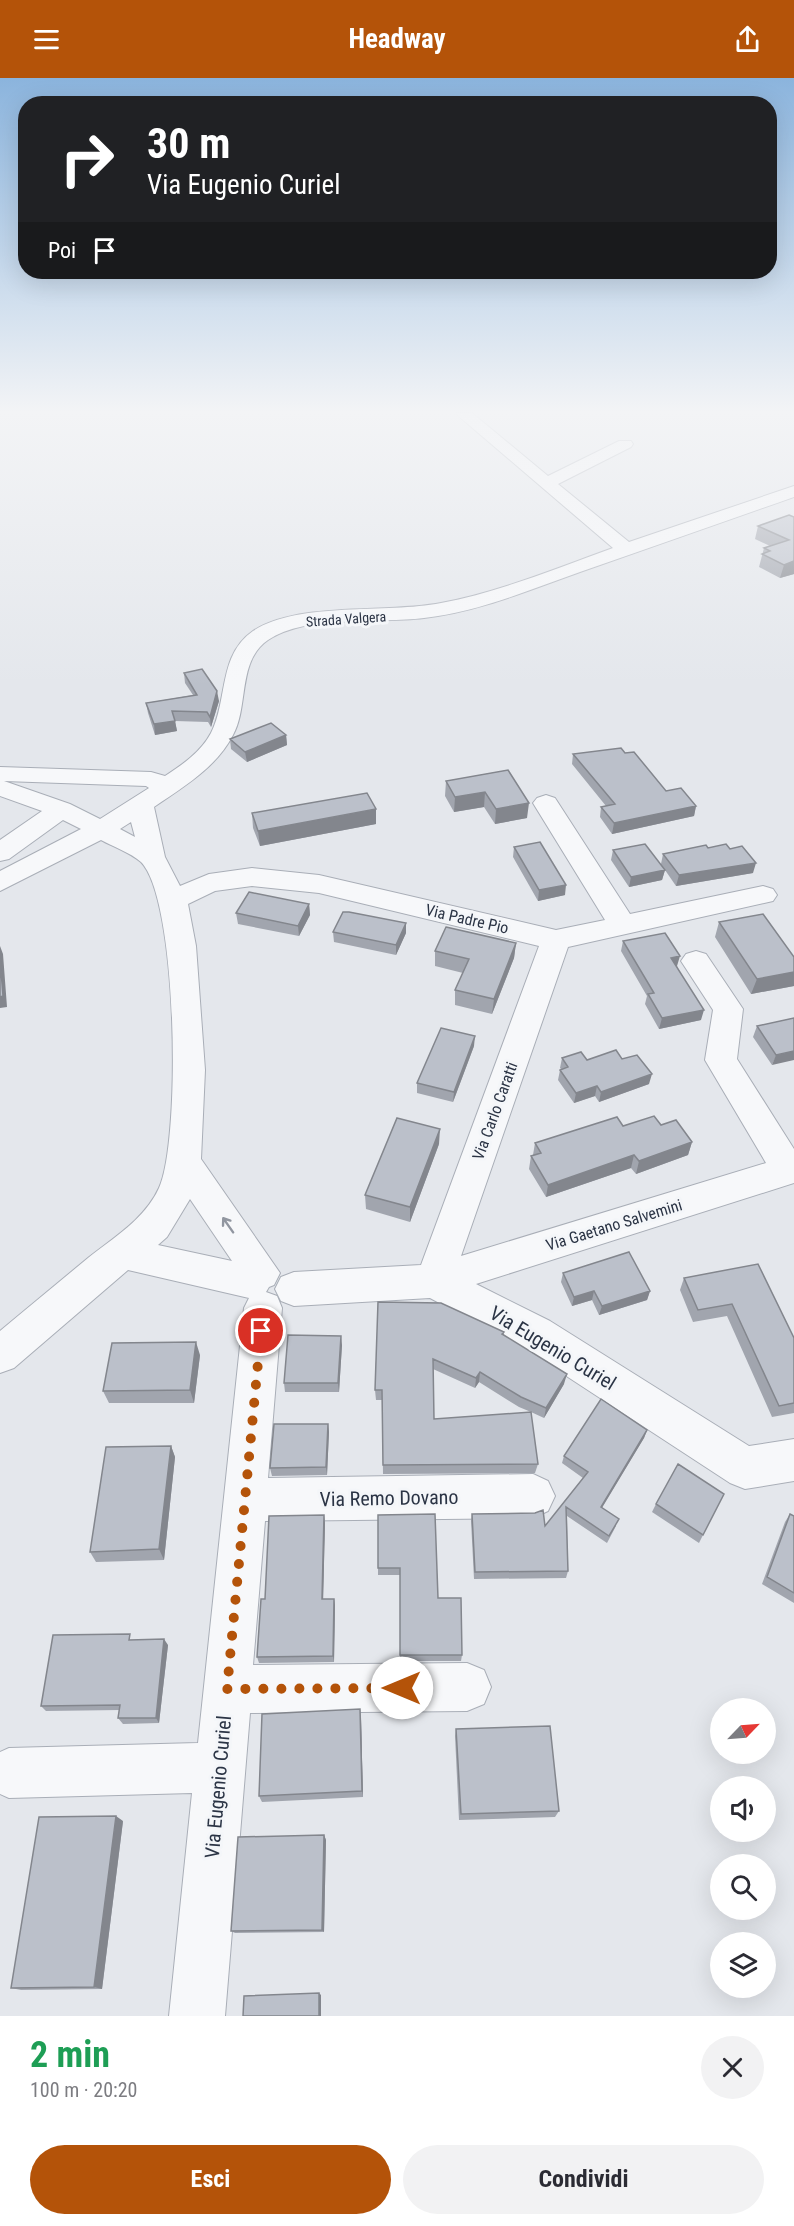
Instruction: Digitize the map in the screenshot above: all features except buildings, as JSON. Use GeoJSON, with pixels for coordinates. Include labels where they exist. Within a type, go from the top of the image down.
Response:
{"type":"FeatureCollection","features":[{"type":"Feature","properties":{"kind":"street"},"geometry":{"type":"LineString","coordinates":[[572,503],[626,549]]}},
{"type":"Feature","properties":{"kind":"street","name":"Strada Valgera"},"geometry":{"type":"LineString","coordinates":[[0,882],[141,807],[192,769],[215,746],[226,728],[233,701],[233,675],[244,652],[259,637],[275,628],[306,621],[419,613],[451,608],[488,598],[758,503]]}},
{"type":"Feature","properties":{"kind":"street"},"geometry":{"type":"LineString","coordinates":[[0,774],[151,779],[167,787]]}},
{"type":"Feature","properties":{"kind":"street"},"geometry":{"type":"LineString","coordinates":[[0,788],[61,809],[152,857]]}},
{"type":"Feature","properties":{"kind":"street"},"geometry":{"type":"LineString","coordinates":[[546,803],[622,924]]}},
{"type":"Feature","properties":{"kind":"street"},"geometry":{"type":"LineString","coordinates":[[0,1355],[154,1226],[175,1193],[184,1162],[189,1070],[182,946],[173,900],[152,857],[141,807]]}},
{"type":"Feature","properties":{"kind":"street"},"geometry":{"type":"LineString","coordinates":[[0,853],[61,809]]}},
{"type":"Feature","properties":{"kind":"street","name":"Via Padre Pio"},"geometry":{"type":"LineString","coordinates":[[173,900],[209,883],[252,877],[308,883],[556,940],[763,895]]}},
{"type":"Feature","properties":{"kind":"street","name":"Via Carlo Caratti"},"geometry":{"type":"LineString","coordinates":[[434,1281],[556,940]]}},
{"type":"Feature","properties":{"kind":"street"},"geometry":{"type":"LineString","coordinates":[[696,961],[728,1009],[721,1060],[792,1170]]}},
{"type":"Feature","properties":{"kind":"street"},"geometry":{"type":"LineString","coordinates":[[184,1162],[267,1288]]}},
{"type":"Feature","properties":{"kind":"street","name":"Via Gaetano Salvemini"},"geometry":{"type":"LineString","coordinates":[[434,1281],[792,1170]]}},
{"type":"Feature","properties":{"kind":"street"},"geometry":{"type":"LineString","coordinates":[[124,1253],[267,1288],[434,1281]]}},
{"type":"Feature","properties":{"kind":"street","name":"Via Eugenio Curiel"},"geometry":{"type":"LineString","coordinates":[[434,1281],[536,1334],[745,1468],[794,1460]]}},
{"type":"Feature","properties":{"kind":"street","name":"Via Eugenio Curiel"},"geometry":{"type":"LineString","coordinates":[[197,2016],[244,1500],[267,1288]]}},
{"type":"Feature","properties":{"kind":"street","name":"Via Remo Dovano"},"geometry":{"type":"LineString","coordinates":[[244,1500],[533,1496]]}},
{"type":"Feature","properties":{"kind":"street"},"geometry":{"type":"LineString","coordinates":[[227,1689],[467,1688]]}},
{"type":"Feature","properties":{"kind":"street"},"geometry":{"type":"LineString","coordinates":[[9,1773],[220,1767]]}},
{"type":"Feature","properties":{"kind":"route"},"geometry":{"type":"LineString","coordinates":[[261,1331],[227,1689],[402,1688]]}}]}
